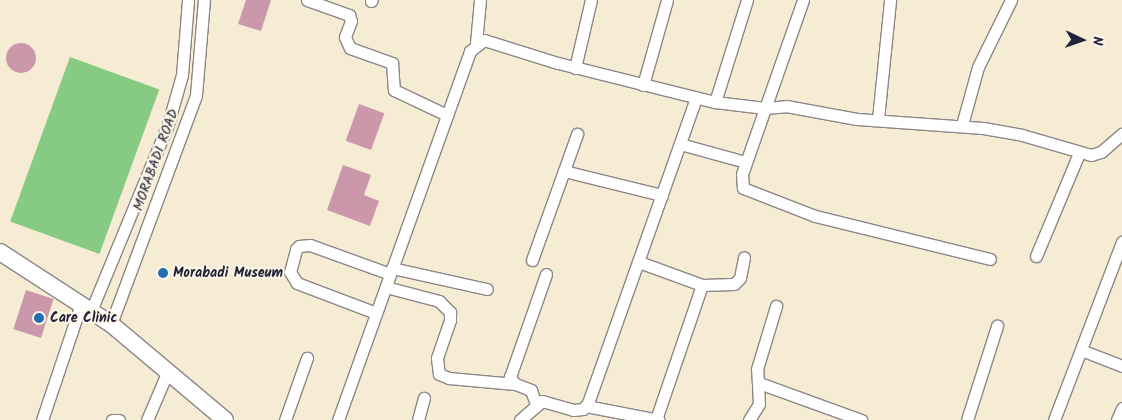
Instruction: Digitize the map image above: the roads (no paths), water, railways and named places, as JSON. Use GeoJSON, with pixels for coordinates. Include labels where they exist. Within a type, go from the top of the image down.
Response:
{"type":"FeatureCollection","features":[{"type":"Feature","properties":{"kind":"main road"},"geometry":{"type":"LineString","coordinates":[[1,257],[86,307],[111,324],[215,417]]}},
{"type":"Feature","properties":{"kind":"street","name":"MORABADI ROAD"},"geometry":{"type":"LineString","coordinates":[[42,420],[86,307],[168,124],[182,74],[188,0]]}},
{"type":"Feature","properties":{"kind":"street","name":"MORABADI ROAD"},"geometry":{"type":"LineString","coordinates":[[111,324],[196,95],[204,0]]}},
{"type":"Feature","properties":{"kind":"street"},"geometry":{"type":"LineString","coordinates":[[307,0],[349,15],[351,21],[345,37],[350,48],[392,63],[394,90],[447,115]]}},
{"type":"Feature","properties":{"kind":"street"},"geometry":{"type":"LineString","coordinates":[[338,420],[470,50],[476,43],[480,0]]}},
{"type":"Feature","properties":{"kind":"street"},"geometry":{"type":"LineString","coordinates":[[575,68],[591,0]]}},
{"type":"Feature","properties":{"kind":"street"},"geometry":{"type":"LineString","coordinates":[[643,85],[667,0]]}},
{"type":"Feature","properties":{"kind":"street"},"geometry":{"type":"LineString","coordinates":[[715,102],[747,0]]}},
{"type":"Feature","properties":{"kind":"street"},"geometry":{"type":"LineString","coordinates":[[803,0],[746,162],[741,182],[748,192],[815,216],[990,259]]}},
{"type":"Feature","properties":{"kind":"street"},"geometry":{"type":"LineString","coordinates":[[878,119],[890,0]]}},
{"type":"Feature","properties":{"kind":"street"},"geometry":{"type":"LineString","coordinates":[[962,125],[978,66],[997,34],[1011,0]]}},
{"type":"Feature","properties":{"kind":"street"},"geometry":{"type":"LineString","coordinates":[[476,43],[493,41],[575,68],[715,102],[765,108],[786,106],[857,119],[962,125],[1022,135],[1079,154],[1101,152],[1122,134]]}},
{"type":"Feature","properties":{"kind":"street"},"geometry":{"type":"LineString","coordinates":[[586,406],[696,98]]}},
{"type":"Feature","properties":{"kind":"street"},"geometry":{"type":"LineString","coordinates":[[532,260],[577,134]]}},
{"type":"Feature","properties":{"kind":"street"},"geometry":{"type":"LineString","coordinates":[[680,144],[746,162]]}},
{"type":"Feature","properties":{"kind":"street"},"geometry":{"type":"LineString","coordinates":[[1036,256],[1079,154]]}},
{"type":"Feature","properties":{"kind":"street"},"geometry":{"type":"LineString","coordinates":[[564,171],[662,195]]}},
{"type":"Feature","properties":{"kind":"street"},"geometry":{"type":"LineString","coordinates":[[1054,420],[1081,350],[1117,273],[1122,242]]}},
{"type":"Feature","properties":{"kind":"street"},"geometry":{"type":"LineString","coordinates":[[376,313],[297,283],[290,272],[296,249],[299,246],[310,245],[391,271],[487,289]]}},
{"type":"Feature","properties":{"kind":"street"},"geometry":{"type":"LineString","coordinates":[[639,262],[702,285],[734,284],[740,278],[744,257]]}},
{"type":"Feature","properties":{"kind":"street"},"geometry":{"type":"LineString","coordinates":[[515,384],[510,377],[511,370],[546,274]]}},
{"type":"Feature","properties":{"kind":"street"},"geometry":{"type":"LineString","coordinates":[[520,420],[536,404],[549,402],[573,410],[586,406],[654,419],[702,285]]}},
{"type":"Feature","properties":{"kind":"street"},"geometry":{"type":"LineString","coordinates":[[386,287],[438,301],[450,312],[450,320],[437,358],[439,374],[448,378],[515,384],[532,390],[536,404]]}},
{"type":"Feature","properties":{"kind":"street"},"geometry":{"type":"LineString","coordinates":[[749,420],[759,404],[759,360],[776,306]]}},
{"type":"Feature","properties":{"kind":"street"},"geometry":{"type":"LineString","coordinates":[[967,420],[997,326]]}},
{"type":"Feature","properties":{"kind":"street"},"geometry":{"type":"LineString","coordinates":[[1081,350],[1122,366]]}},
{"type":"Feature","properties":{"kind":"street"},"geometry":{"type":"LineString","coordinates":[[285,420],[307,358]]}},
{"type":"Feature","properties":{"kind":"street"},"geometry":{"type":"LineString","coordinates":[[146,420],[168,373]]}},
{"type":"Feature","properties":{"kind":"street"},"geometry":{"type":"LineString","coordinates":[[759,383],[861,420]]}},
{"type":"Feature","properties":{"kind":"street"},"geometry":{"type":"LineString","coordinates":[[418,420],[424,398]]}},
{"type":"Feature","properties":{"kind":"street"},"geometry":{"type":"LineString","coordinates":[[1118,420],[1122,408]]}},
{"type":"Feature","properties":{"kind":"street"},"geometry":{"type":"LineString","coordinates":[[112,420],[119,420]]}},
{"type":"Feature","properties":{"kind":"place","name":"Morabadi Museum"},"geometry":{"type":"Point","coordinates":[163,273]}},
{"type":"Feature","properties":{"kind":"place","name":"Care Clinic"},"geometry":{"type":"Point","coordinates":[39,318]}}]}
